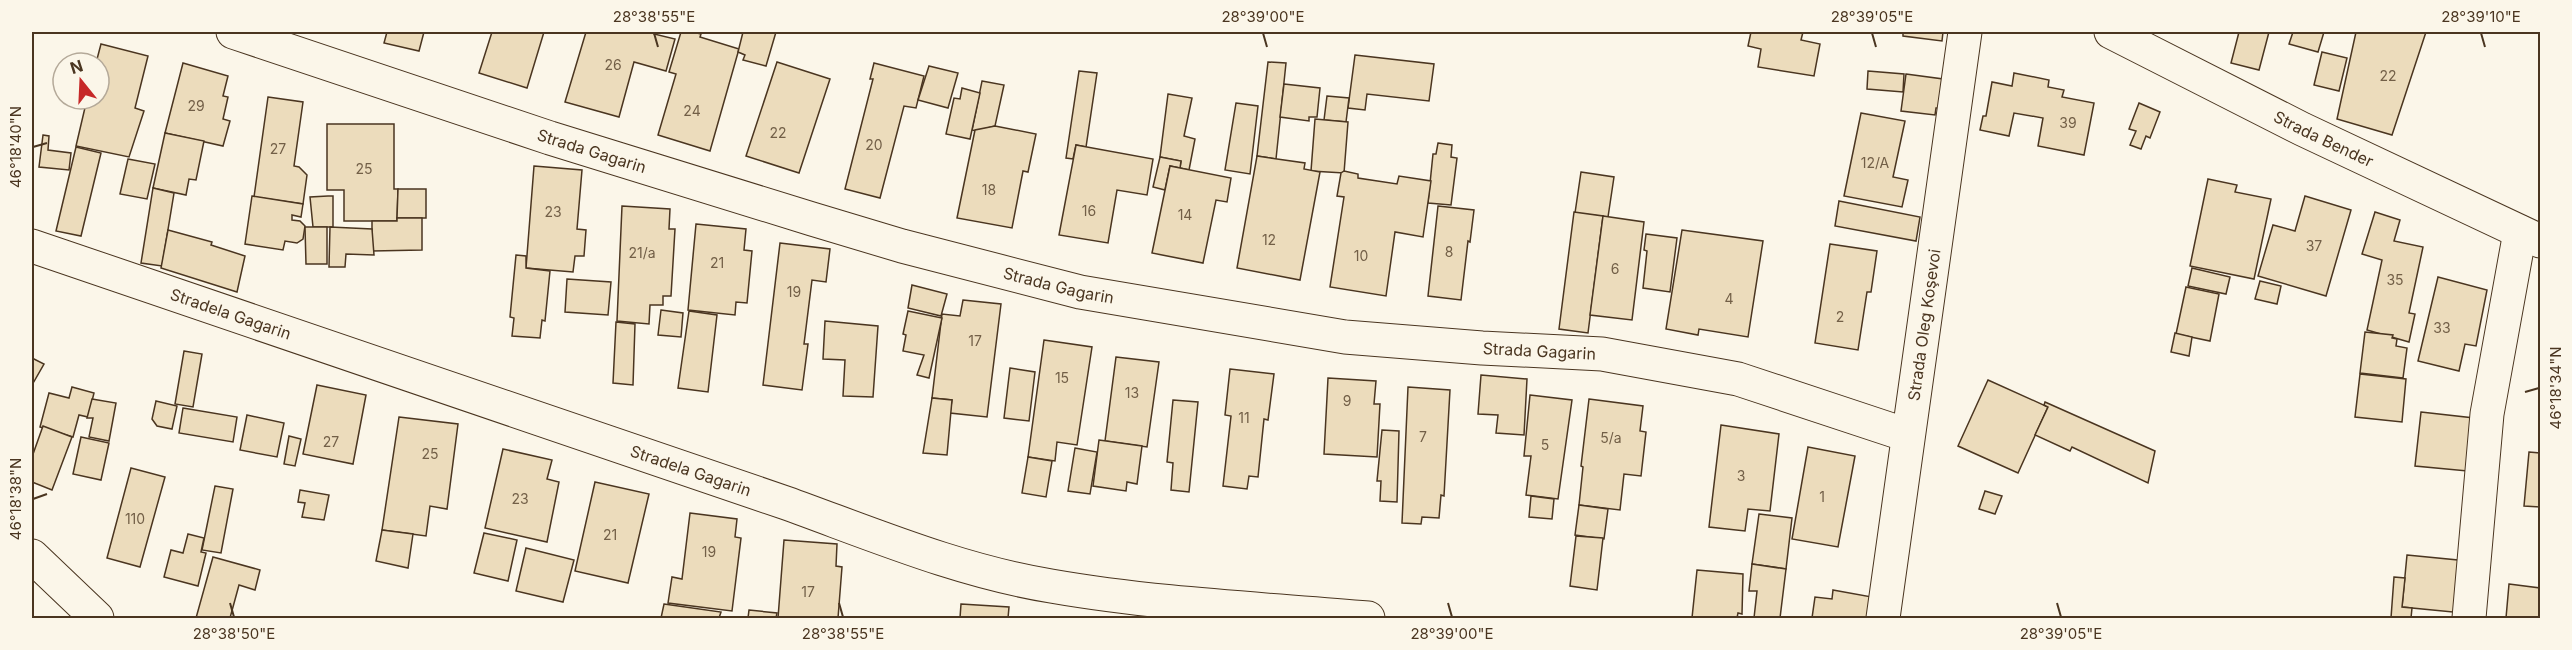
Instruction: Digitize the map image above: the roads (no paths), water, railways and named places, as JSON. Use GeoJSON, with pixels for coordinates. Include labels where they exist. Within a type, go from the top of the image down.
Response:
{"type":"FeatureCollection","features":[{"type":"Feature","properties":{"kind":"street","name":"Strada Gagarin"},"geometry":{"type":"LineString","coordinates":[[232,32],[550,138],[812,219],[902,246],[1080,292],[1345,337],[1482,348],[1602,354],[1738,379],[1907,435]]}},
{"type":"Feature","properties":{"kind":"street","name":"Strada Oleg Koşevoi"},"geometry":{"type":"LineString","coordinates":[[1883,618],[1965,32]]}},
{"type":"Feature","properties":{"kind":"street","name":"Strada Bender"},"geometry":{"type":"LineString","coordinates":[[2111,32],[2302,129],[2530,236]]}},
{"type":"Feature","properties":{"kind":"street"},"geometry":{"type":"LineString","coordinates":[[2469,618],[2487,414],[2530,236]]}},
{"type":"Feature","properties":{"kind":"street","name":"Stradela Gagarin"},"geometry":{"type":"LineString","coordinates":[[32,246],[763,495],[910,548],[995,574],[1050,586],[1110,595],[1368,618]]}},
{"type":"Feature","properties":{"kind":"street"},"geometry":{"type":"LineString","coordinates":[[32,556],[97,618]]}}]}
